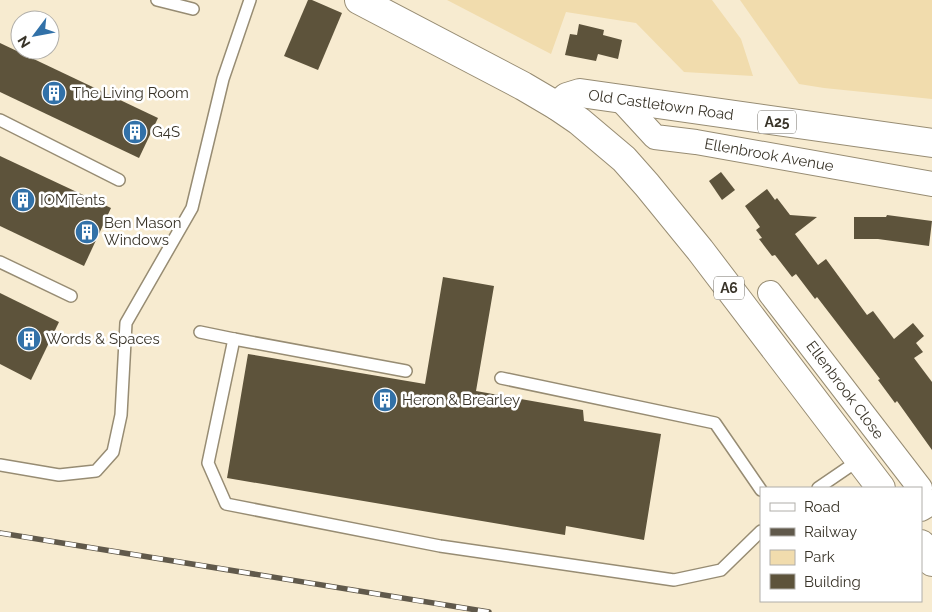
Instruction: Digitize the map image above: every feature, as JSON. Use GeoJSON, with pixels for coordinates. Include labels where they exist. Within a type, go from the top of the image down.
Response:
{"type":"FeatureCollection","features":[{"type":"Feature","properties":{"kind":"main road","name":"A6"},"geometry":{"type":"LineString","coordinates":[[360,0],[557,106],[600,137],[624,159],[647,184],[751,316],[880,487]]}},
{"type":"Feature","properties":{"kind":"main road","name":"Old Castletown Road"},"geometry":{"type":"LineString","coordinates":[[557,106],[567,97],[580,94],[932,142]]}},
{"type":"Feature","properties":{"kind":"main road"},"geometry":{"type":"LineString","coordinates":[[922,546],[932,562]]}},
{"type":"Feature","properties":{"kind":"street","name":"Ellenbrook Avenue"},"geometry":{"type":"LineString","coordinates":[[621,100],[655,137],[696,142],[932,184]]}},
{"type":"Feature","properties":{"kind":"street","name":"Ellenbrook Close"},"geometry":{"type":"LineString","coordinates":[[770,292],[917,487]]}},
{"type":"Feature","properties":{"kind":"lane"},"geometry":{"type":"LineString","coordinates":[[157,0],[193,9]]}},
{"type":"Feature","properties":{"kind":"lane"},"geometry":{"type":"LineString","coordinates":[[0,465],[59,475],[96,471],[113,452],[121,415],[126,323],[192,208],[223,79],[250,0]]}},
{"type":"Feature","properties":{"kind":"lane"},"geometry":{"type":"LineString","coordinates":[[0,120],[120,180]]}},
{"type":"Feature","properties":{"kind":"lane"},"geometry":{"type":"LineString","coordinates":[[0,262],[71,296]]}},
{"type":"Feature","properties":{"kind":"lane"},"geometry":{"type":"LineString","coordinates":[[200,332],[406,371]]}},
{"type":"Feature","properties":{"kind":"lane"},"geometry":{"type":"LineString","coordinates":[[234,339],[208,463],[226,504],[440,546],[674,580],[720,570],[760,532]]}},
{"type":"Feature","properties":{"kind":"lane"},"geometry":{"type":"LineString","coordinates":[[501,378],[715,423],[760,489]]}},
{"type":"Feature","properties":{"kind":"lane"},"geometry":{"type":"LineString","coordinates":[[819,487],[859,460]]}},
{"type":"Feature","properties":{"kind":"green space"},"geometry":{"type":"Polygon","coordinates":[[[447,0],[712,0],[741,39],[753,76],[684,72],[636,23],[566,12],[551,54],[447,0]]]}},
{"type":"Feature","properties":{"kind":"green space"},"geometry":{"type":"Polygon","coordinates":[[[740,0],[932,0],[932,99],[799,84],[740,0]]]}},
{"type":"Feature","properties":{"kind":"building"},"geometry":{"type":"Polygon","coordinates":[[[308,0],[342,13],[318,70],[284,56],[308,0]]]}},
{"type":"Feature","properties":{"kind":"building"},"geometry":{"type":"Polygon","coordinates":[[[579,24],[604,30],[603,35],[622,40],[618,59],[598,54],[596,61],[565,55],[570,34],[577,35],[579,24]]]}},
{"type":"Feature","properties":{"kind":"building"},"geometry":{"type":"Polygon","coordinates":[[[0,43],[10,48],[10,60],[36,60],[158,118],[139,158],[0,92],[0,43]]]}},
{"type":"Feature","properties":{"kind":"building"},"geometry":{"type":"Polygon","coordinates":[[[0,156],[111,208],[84,266],[0,226],[0,156]]]}},
{"type":"Feature","properties":{"kind":"building"},"geometry":{"type":"Polygon","coordinates":[[[721,172],[735,190],[722,200],[709,181],[721,172]]]}},
{"type":"Feature","properties":{"kind":"building"},"geometry":{"type":"Polygon","coordinates":[[[767,189],[775,200],[777,198],[790,215],[817,217],[795,234],[818,265],[826,259],[867,315],[873,311],[894,339],[913,323],[924,336],[916,343],[923,352],[914,358],[932,382],[932,450],[817,297],[815,299],[796,274],[792,277],[775,255],[772,256],[759,239],[762,238],[756,230],[760,227],[745,206],[767,189]]]}},
{"type":"Feature","properties":{"kind":"building"},"geometry":{"type":"Polygon","coordinates":[[[887,215],[932,221],[929,246],[878,239],[854,239],[854,217],[886,217],[887,215]]]}},
{"type":"Feature","properties":{"kind":"building","name":"Heron & Brearley"},"geometry":{"type":"Polygon","coordinates":[[[443,277],[494,286],[476,391],[583,410],[584,421],[661,434],[644,540],[566,526],[565,535],[227,478],[248,354],[425,384],[443,277]]]}},
{"type":"Feature","properties":{"kind":"building","name":"Words & Spaces"},"geometry":{"type":"Polygon","coordinates":[[[0,293],[59,322],[31,380],[0,364],[0,293]]]}},
{"type":"Feature","properties":{"kind":"railway"},"geometry":{"type":"LineString","coordinates":[[0,533],[489,612]]}},
{"type":"Feature","properties":{"kind":"place","name":"The Living Room"},"geometry":{"type":"Point","coordinates":[54,93]}},
{"type":"Feature","properties":{"kind":"place","name":"G4S"},"geometry":{"type":"Point","coordinates":[135,132]}},
{"type":"Feature","properties":{"kind":"place","name":"IOMTents"},"geometry":{"type":"Point","coordinates":[23,200]}},
{"type":"Feature","properties":{"kind":"place","name":"Ben Mason Windows"},"geometry":{"type":"Point","coordinates":[87,232]}},
{"type":"Feature","properties":{"kind":"place","name":"Words & Spaces"},"geometry":{"type":"Point","coordinates":[29,339]}},
{"type":"Feature","properties":{"kind":"place","name":"Heron & Brearley"},"geometry":{"type":"Point","coordinates":[385,400]}}]}
